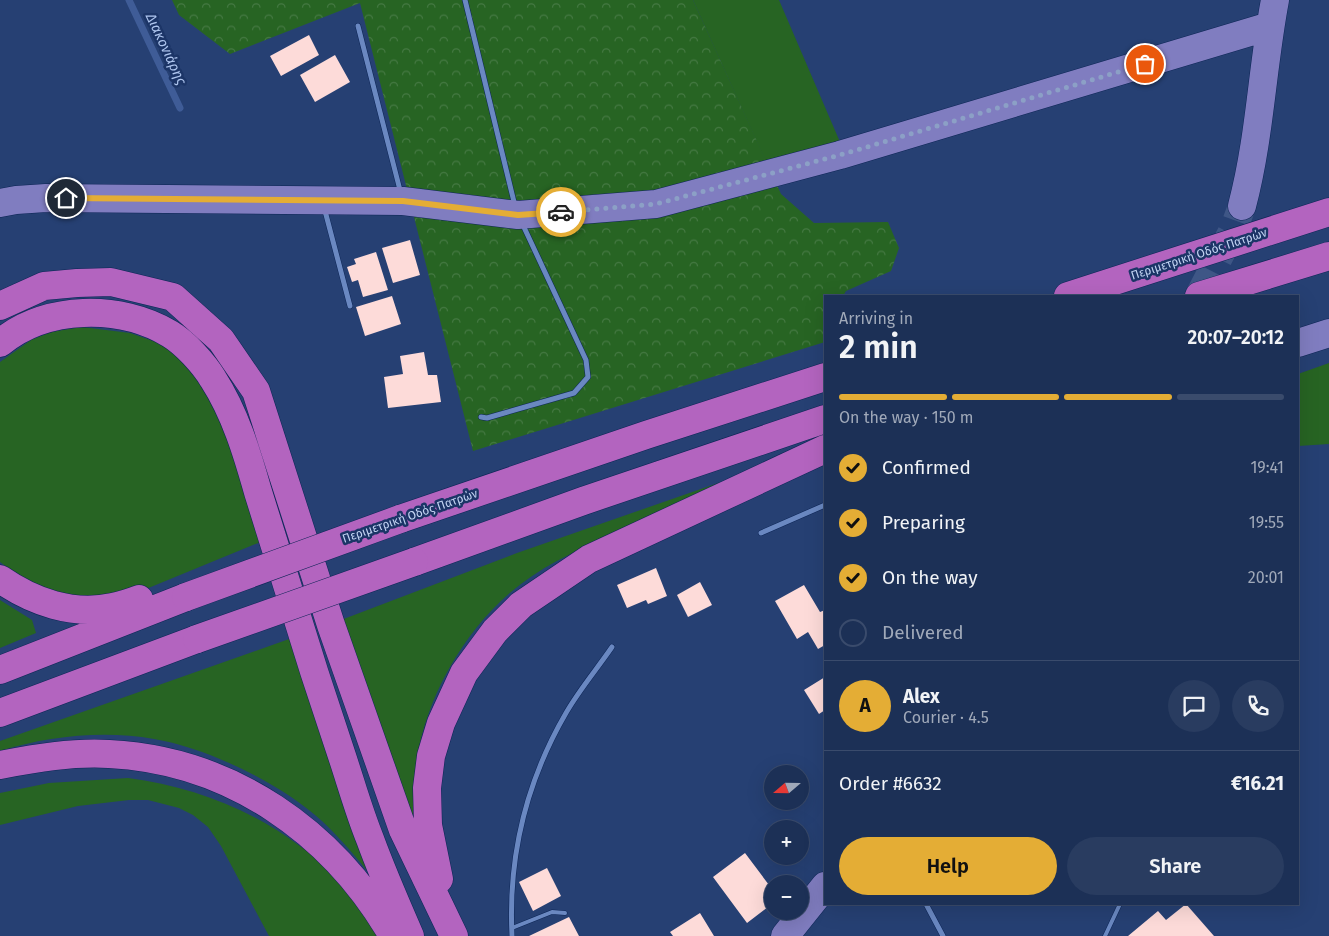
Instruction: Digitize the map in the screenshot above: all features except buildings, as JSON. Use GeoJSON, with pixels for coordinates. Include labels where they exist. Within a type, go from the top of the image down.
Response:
{"type":"FeatureCollection","features":[{"type":"Feature","properties":{"kind":"highway","name":"Περιμετρική Οδός Πατρών"},"geometry":{"type":"LineString","coordinates":[[1071,295],[1329,212]]}},
{"type":"Feature","properties":{"kind":"highway"},"geometry":{"type":"LineString","coordinates":[[1202,295],[1329,256]]}},
{"type":"Feature","properties":{"kind":"highway"},"geometry":{"type":"LineString","coordinates":[[1247,295],[1329,267]]}},
{"type":"Feature","properties":{"kind":"highway"},"geometry":{"type":"LineString","coordinates":[[0,306],[44,286],[77,282],[111,282],[173,297],[221,340],[256,391],[349,676],[400,820],[454,936]]}},
{"type":"Feature","properties":{"kind":"highway"},"geometry":{"type":"LineString","coordinates":[[0,343],[22,329],[44,320],[72,314],[97,312],[125,316],[149,323],[172,335],[194,355],[213,378],[231,411],[248,457],[356,800],[369,837],[410,936]]}},
{"type":"Feature","properties":{"kind":"highway","name":"Περιμετρική Οδός Πατρών"},"geometry":{"type":"LineString","coordinates":[[0,670],[186,597],[400,519],[637,438],[824,377]]}},
{"type":"Feature","properties":{"kind":"highway"},"geometry":{"type":"LineString","coordinates":[[0,713],[197,639],[584,501],[824,420]]}},
{"type":"Feature","properties":{"kind":"highway"},"geometry":{"type":"LineString","coordinates":[[461,936],[444,894],[432,850],[427,812],[428,775],[431,756],[441,723],[464,673],[495,631],[521,605],[589,559],[824,449]]}},
{"type":"Feature","properties":{"kind":"highway"},"geometry":{"type":"LineString","coordinates":[[0,579],[32,598],[51,605],[78,610],[113,607],[157,596],[186,597]]}},
{"type":"Feature","properties":{"kind":"highway"},"geometry":{"type":"LineString","coordinates":[[0,765],[62,754],[109,754],[158,760],[185,766],[224,781],[272,806],[310,834],[344,868],[379,913],[393,936]]}},
{"type":"Feature","properties":{"kind":"street"},"geometry":{"type":"LineString","coordinates":[[465,0],[518,215],[586,360],[588,377],[574,393],[487,418],[480,417]]}},
{"type":"Feature","properties":{"kind":"street"},"geometry":{"type":"LineString","coordinates":[[0,203],[46,198],[403,201],[518,215],[656,204],[840,155],[1272,13],[1255,147],[1242,206]]}},
{"type":"Feature","properties":{"kind":"street"},"geometry":{"type":"LineString","coordinates":[[358,26],[403,201]]}},
{"type":"Feature","properties":{"kind":"street"},"geometry":{"type":"LineString","coordinates":[[322,200],[350,306]]}},
{"type":"Feature","properties":{"kind":"street"},"geometry":{"type":"LineString","coordinates":[[1299,343],[1329,333]]}},
{"type":"Feature","properties":{"kind":"street"},"geometry":{"type":"LineString","coordinates":[[761,533],[824,505]]}},
{"type":"Feature","properties":{"kind":"street"},"geometry":{"type":"LineString","coordinates":[[512,936],[511,897],[517,840],[524,808],[539,769],[567,710],[612,647]]}},
{"type":"Feature","properties":{"kind":"street"},"geometry":{"type":"LineString","coordinates":[[785,936],[824,887]]}},
{"type":"Feature","properties":{"kind":"street"},"geometry":{"type":"LineString","coordinates":[[927,905],[943,936]]}},
{"type":"Feature","properties":{"kind":"lane"},"geometry":{"type":"LineString","coordinates":[[1105,936],[1120,905]]}},
{"type":"Feature","properties":{"kind":"lane"},"geometry":{"type":"LineString","coordinates":[[512,928],[552,912],[565,913]]}},
{"type":"Feature","properties":{"kind":"green space"},"geometry":{"type":"Polygon","coordinates":[[[172,0],[693,0],[781,194],[814,223],[888,222],[899,248],[891,271],[846,291],[844,295],[824,295],[824,342],[473,451],[360,3],[230,54],[179,15],[172,0]]]}},
{"type":"Feature","properties":{"kind":"green space"},"geometry":{"type":"Polygon","coordinates":[[[693,0],[779,0],[840,142],[766,162],[693,0]]]}},
{"type":"Feature","properties":{"kind":"green space"},"geometry":{"type":"Polygon","coordinates":[[[82,327],[130,333],[153,341],[173,350],[188,365],[220,414],[263,541],[146,589],[74,600],[22,578],[0,562],[0,362],[31,340],[51,332],[82,327]]]}},
{"type":"Feature","properties":{"kind":"green space"},"geometry":{"type":"Polygon","coordinates":[[[1329,363],[1329,444],[1299,446],[1299,374],[1329,363]]]}},
{"type":"Feature","properties":{"kind":"green space"},"geometry":{"type":"Polygon","coordinates":[[[721,482],[722,486],[621,530],[544,568],[502,600],[484,619],[467,640],[440,686],[422,734],[417,759],[415,786],[416,831],[341,620],[517,553],[721,482]]]}},
{"type":"Feature","properties":{"kind":"green space"},"geometry":{"type":"Polygon","coordinates":[[[0,600],[32,620],[36,633],[0,648],[0,600]]]}},
{"type":"Feature","properties":{"kind":"green space"},"geometry":{"type":"Polygon","coordinates":[[[292,638],[373,878],[336,835],[306,807],[266,781],[197,750],[135,736],[96,735],[57,738],[0,751],[0,741],[292,638]]]}},
{"type":"Feature","properties":{"kind":"green space"},"geometry":{"type":"Polygon","coordinates":[[[128,778],[173,786],[217,800],[258,819],[278,831],[321,862],[382,936],[269,936],[221,846],[208,827],[193,815],[179,808],[148,800],[129,800],[78,806],[0,825],[0,793],[49,783],[128,778]]]}},
{"type":"Feature","properties":{"kind":"waterway","name":"Διακονιάρης"},"geometry":{"type":"LineString","coordinates":[[129,0],[180,108]]}},
{"type":"Feature","properties":{"kind":"tunnel"},"geometry":{"type":"LineString","coordinates":[[1200,295],[1234,228],[1242,206]]}},
{"type":"Feature","properties":{"kind":"way so far"},"geometry":{"type":"LineString","coordinates":[[561,212],[656,204],[840,155],[1145,64]]}},
{"type":"Feature","properties":{"kind":"route"},"geometry":{"type":"LineString","coordinates":[[66,198],[403,201],[518,215],[561,212]]}}]}
